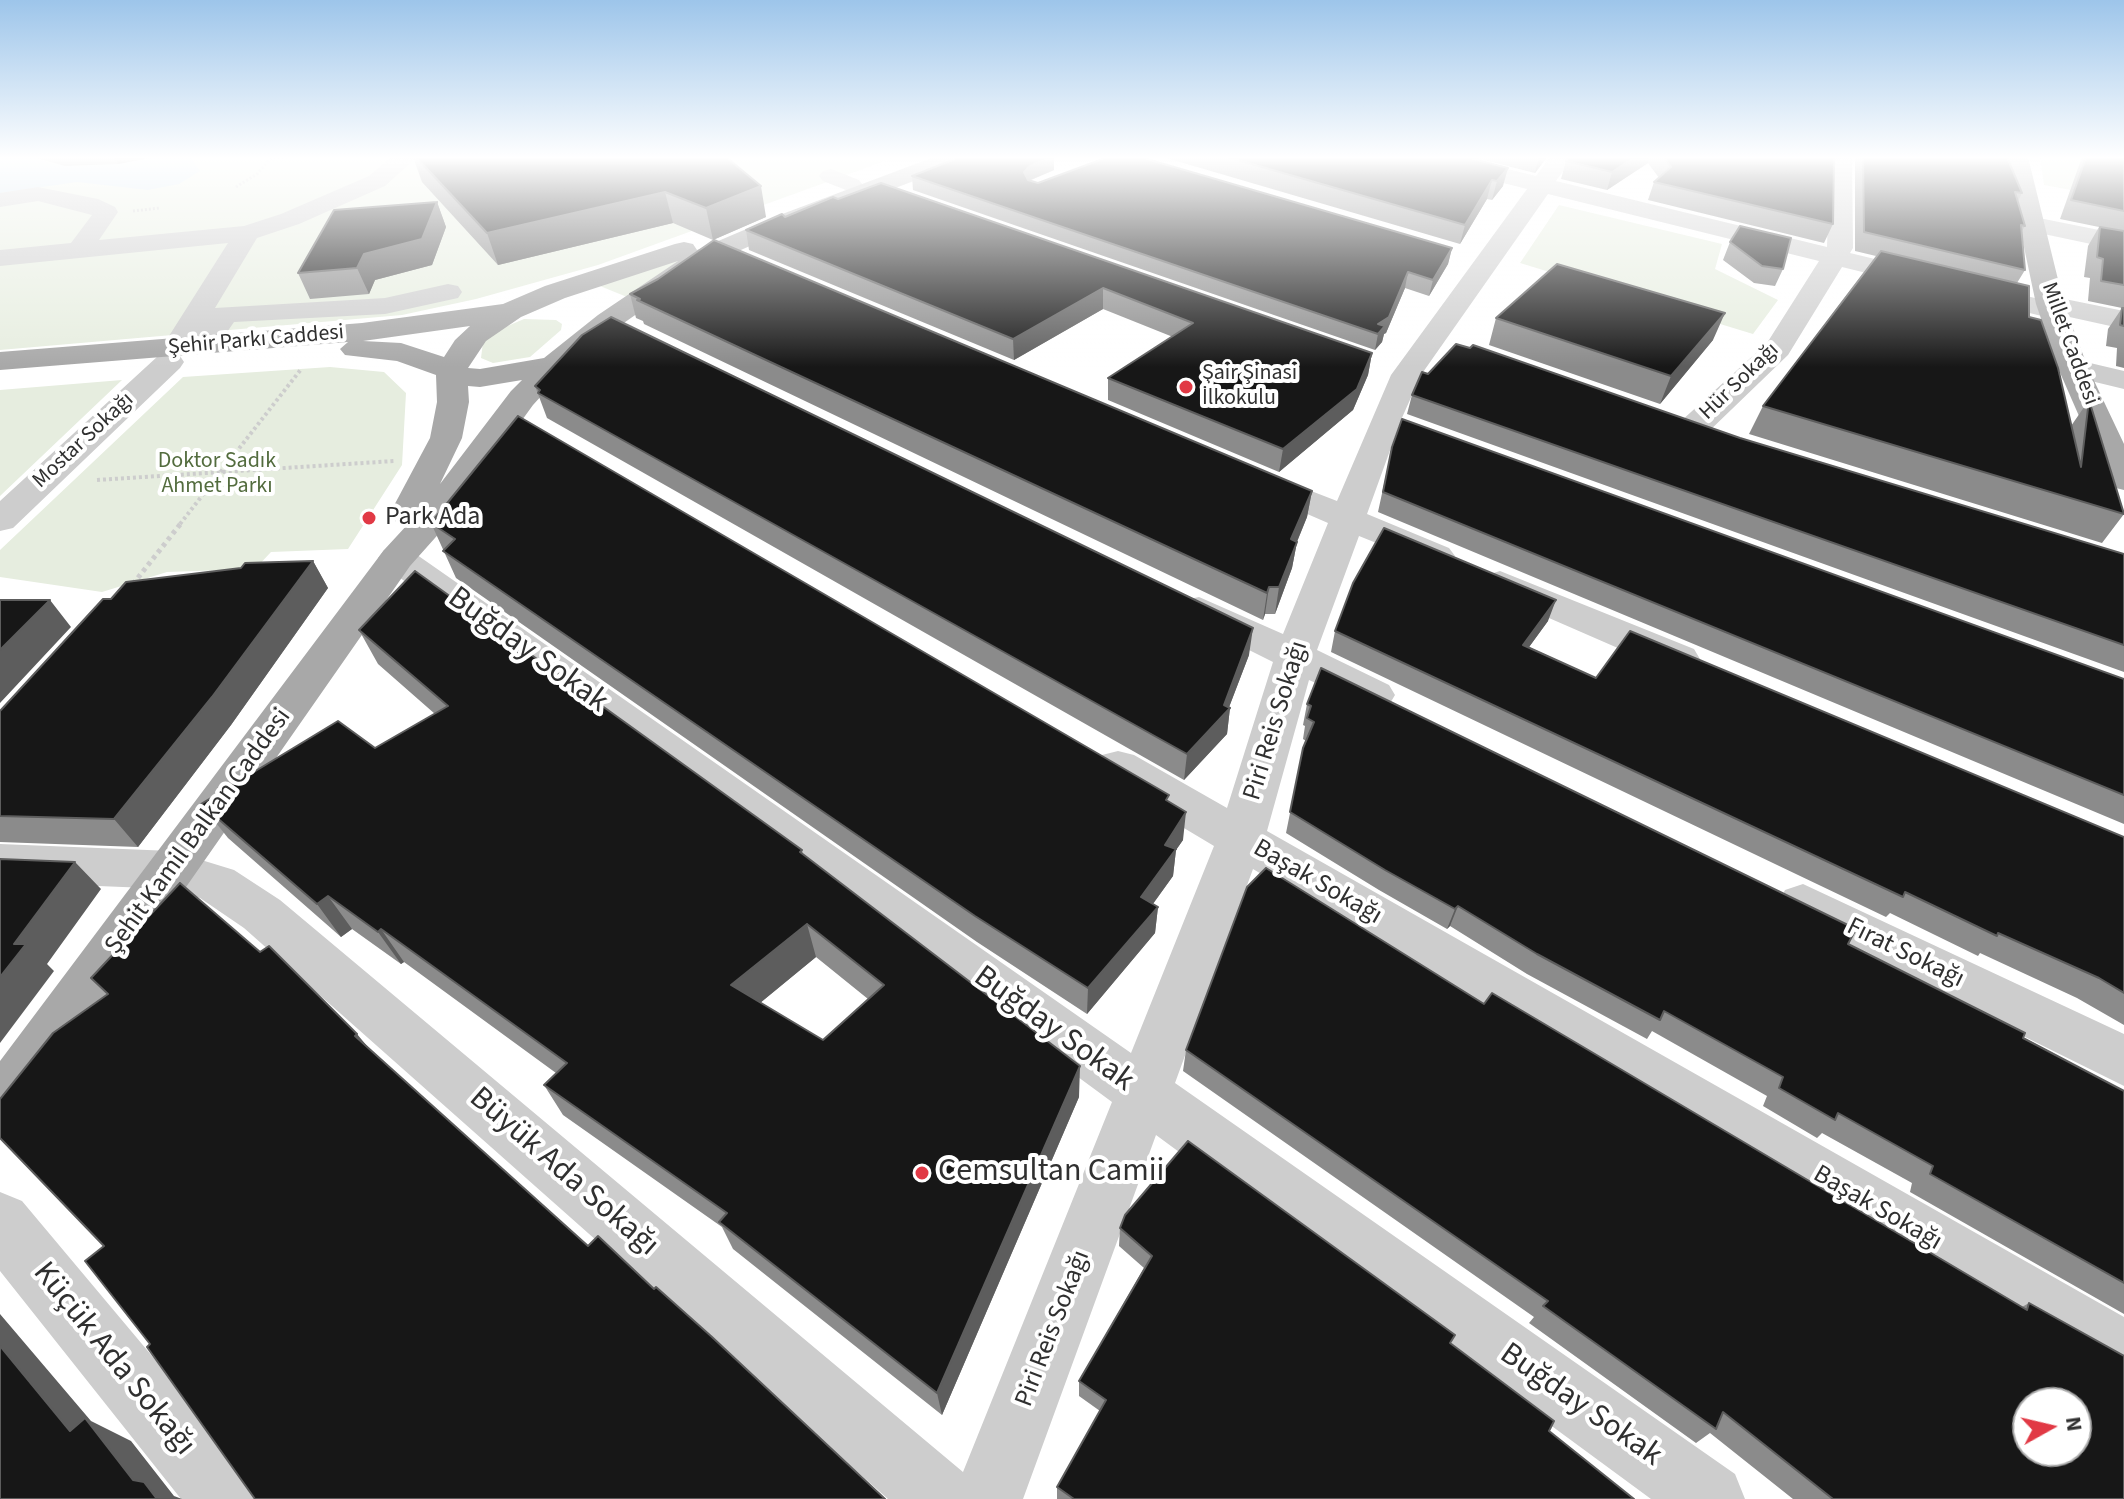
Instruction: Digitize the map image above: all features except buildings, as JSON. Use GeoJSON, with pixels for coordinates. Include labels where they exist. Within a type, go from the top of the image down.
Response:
{"type":"FeatureCollection","features":[{"type":"Feature","properties":{"kind":"main road","name":"Şehit Kamil Balkan Caddesi"},"geometry":{"type":"LineString","coordinates":[[397,558],[410,509],[452,420],[451,370],[465,346],[476,335],[511,311],[555,292],[743,227]]}},
{"type":"Feature","properties":{"kind":"main road","name":"Şehit Kamil Balkan Caddesi"},"geometry":{"type":"LineString","coordinates":[[0,1106],[397,558],[430,521],[510,414],[553,365],[594,331],[679,271],[762,227]]}},
{"type":"Feature","properties":{"kind":"main road","name":"Millet Caddesi"},"geometry":{"type":"LineString","coordinates":[[2034,227],[2052,307],[2073,368],[2124,480]]}},
{"type":"Feature","properties":{"kind":"main road"},"geometry":{"type":"LineString","coordinates":[[511,311],[547,308],[574,311],[594,331]]}},
{"type":"Feature","properties":{"kind":"main road","name":"Şehir Parkı Caddesi"},"geometry":{"type":"LineString","coordinates":[[0,377],[511,311]]}},
{"type":"Feature","properties":{"kind":"main road","name":"Şehir Parkı Caddesi"},"geometry":{"type":"LineString","coordinates":[[0,361],[183,352],[391,351],[451,370],[458,376],[480,378],[553,365]]}},
{"type":"Feature","properties":{"kind":"street"},"geometry":{"type":"LineString","coordinates":[[81,248],[96,227]]}},
{"type":"Feature","properties":{"kind":"street"},"geometry":{"type":"LineString","coordinates":[[0,258],[247,233],[266,227]]}},
{"type":"Feature","properties":{"kind":"street","name":"Piri Reis Sokağı"},"geometry":{"type":"LineString","coordinates":[[988,1499],[1241,838],[1295,656],[1346,518],[1400,426],[1420,357],[1512,227]]}},
{"type":"Feature","properties":{"kind":"street"},"geometry":{"type":"LineString","coordinates":[[1704,227],[1834,259],[2124,320]]}},
{"type":"Feature","properties":{"kind":"street","name":"Hür Sokağı"},"geometry":{"type":"LineString","coordinates":[[1693,429],[1778,349],[1840,248],[1840,227]]}},
{"type":"Feature","properties":{"kind":"street"},"geometry":{"type":"LineString","coordinates":[[2044,227],[2124,243]]}},
{"type":"Feature","properties":{"kind":"street"},"geometry":{"type":"LineString","coordinates":[[183,352],[247,233]]}},
{"type":"Feature","properties":{"kind":"street"},"geometry":{"type":"LineString","coordinates":[[717,249],[761,268]]}},
{"type":"Feature","properties":{"kind":"street"},"geometry":{"type":"LineString","coordinates":[[1456,254],[1486,263]]}},
{"type":"Feature","properties":{"kind":"street"},"geometry":{"type":"LineString","coordinates":[[183,352],[225,314],[385,306],[448,292]]}},
{"type":"Feature","properties":{"kind":"street"},"geometry":{"type":"LineString","coordinates":[[594,331],[651,342]]}},
{"type":"Feature","properties":{"kind":"street","name":"Mostar Sokağı"},"geometry":{"type":"LineString","coordinates":[[0,520],[183,352]]}},
{"type":"Feature","properties":{"kind":"street"},"geometry":{"type":"LineString","coordinates":[[2073,368],[2124,380]]}},
{"type":"Feature","properties":{"kind":"street"},"geometry":{"type":"LineString","coordinates":[[510,414],[551,438]]}},
{"type":"Feature","properties":{"kind":"street"},"geometry":{"type":"LineString","coordinates":[[1229,468],[1713,673]]}},
{"type":"Feature","properties":{"kind":"street","name":"Buğday Sokak"},"geometry":{"type":"LineString","coordinates":[[397,558],[1710,1499]]}},
{"type":"Feature","properties":{"kind":"street"},"geometry":{"type":"LineString","coordinates":[[1166,593],[1410,712]]}},
{"type":"Feature","properties":{"kind":"street","name":"Başak Sokağı"},"geometry":{"type":"LineString","coordinates":[[1076,742],[2124,1353]]}},
{"type":"Feature","properties":{"kind":"street","name":"Büyük Ada Sokağı"},"geometry":{"type":"LineString","coordinates":[[0,863],[172,870],[217,884],[262,914],[941,1499]]}},
{"type":"Feature","properties":{"kind":"street","name":"Fırat Sokağı"},"geometry":{"type":"LineString","coordinates":[[1767,887],[2124,1061]]}},
{"type":"Feature","properties":{"kind":"street","name":"Küçük Ada Sokağı"},"geometry":{"type":"LineString","coordinates":[[0,1222],[226,1499]]}},
{"type":"Feature","properties":{"kind":"path"},"geometry":{"type":"LineString","coordinates":[[125,595],[315,351]]}},
{"type":"Feature","properties":{"kind":"path"},"geometry":{"type":"LineString","coordinates":[[38,484],[435,460]]}},
{"type":"Feature","properties":{"kind":"green space"},"geometry":{"type":"Polygon","coordinates":[[[0,227],[703,227],[598,265],[476,299],[402,315],[0,350],[0,227]]]}},
{"type":"Feature","properties":{"kind":"green space"},"geometry":{"type":"Polygon","coordinates":[[[1544,227],[1651,227],[1722,244],[1715,269],[1778,300],[1753,334],[1520,263],[1544,227]]]}},
{"type":"Feature","properties":{"kind":"green space"},"geometry":{"type":"Polygon","coordinates":[[[687,255],[627,297],[600,286],[687,255]]]}},
{"type":"Feature","properties":{"kind":"green space"},"geometry":{"type":"Polygon","coordinates":[[[524,319],[556,320],[562,324],[561,330],[530,357],[493,363],[481,358],[483,342],[496,331],[524,319]]]}},
{"type":"Feature","properties":{"kind":"green space","name":"Doktor Sadık Ahmet Parkı"},"geometry":{"type":"Polygon","coordinates":[[[330,367],[384,372],[406,393],[402,465],[348,549],[271,552],[255,569],[167,572],[102,592],[0,577],[0,550],[183,377],[330,367]]]}},
{"type":"Feature","properties":{"kind":"green space"},"geometry":{"type":"Polygon","coordinates":[[[122,380],[0,496],[0,390],[122,380]]]}},
{"type":"Feature","properties":{"kind":"place","name":"Şair Şinasi İlkokulu"},"geometry":{"type":"Point","coordinates":[1186,387]}},
{"type":"Feature","properties":{"kind":"place","name":"Park Ada"},"geometry":{"type":"Point","coordinates":[369,518]}},
{"type":"Feature","properties":{"kind":"place","name":"Cemsultan Camii"},"geometry":{"type":"Point","coordinates":[922,1173]}}]}
